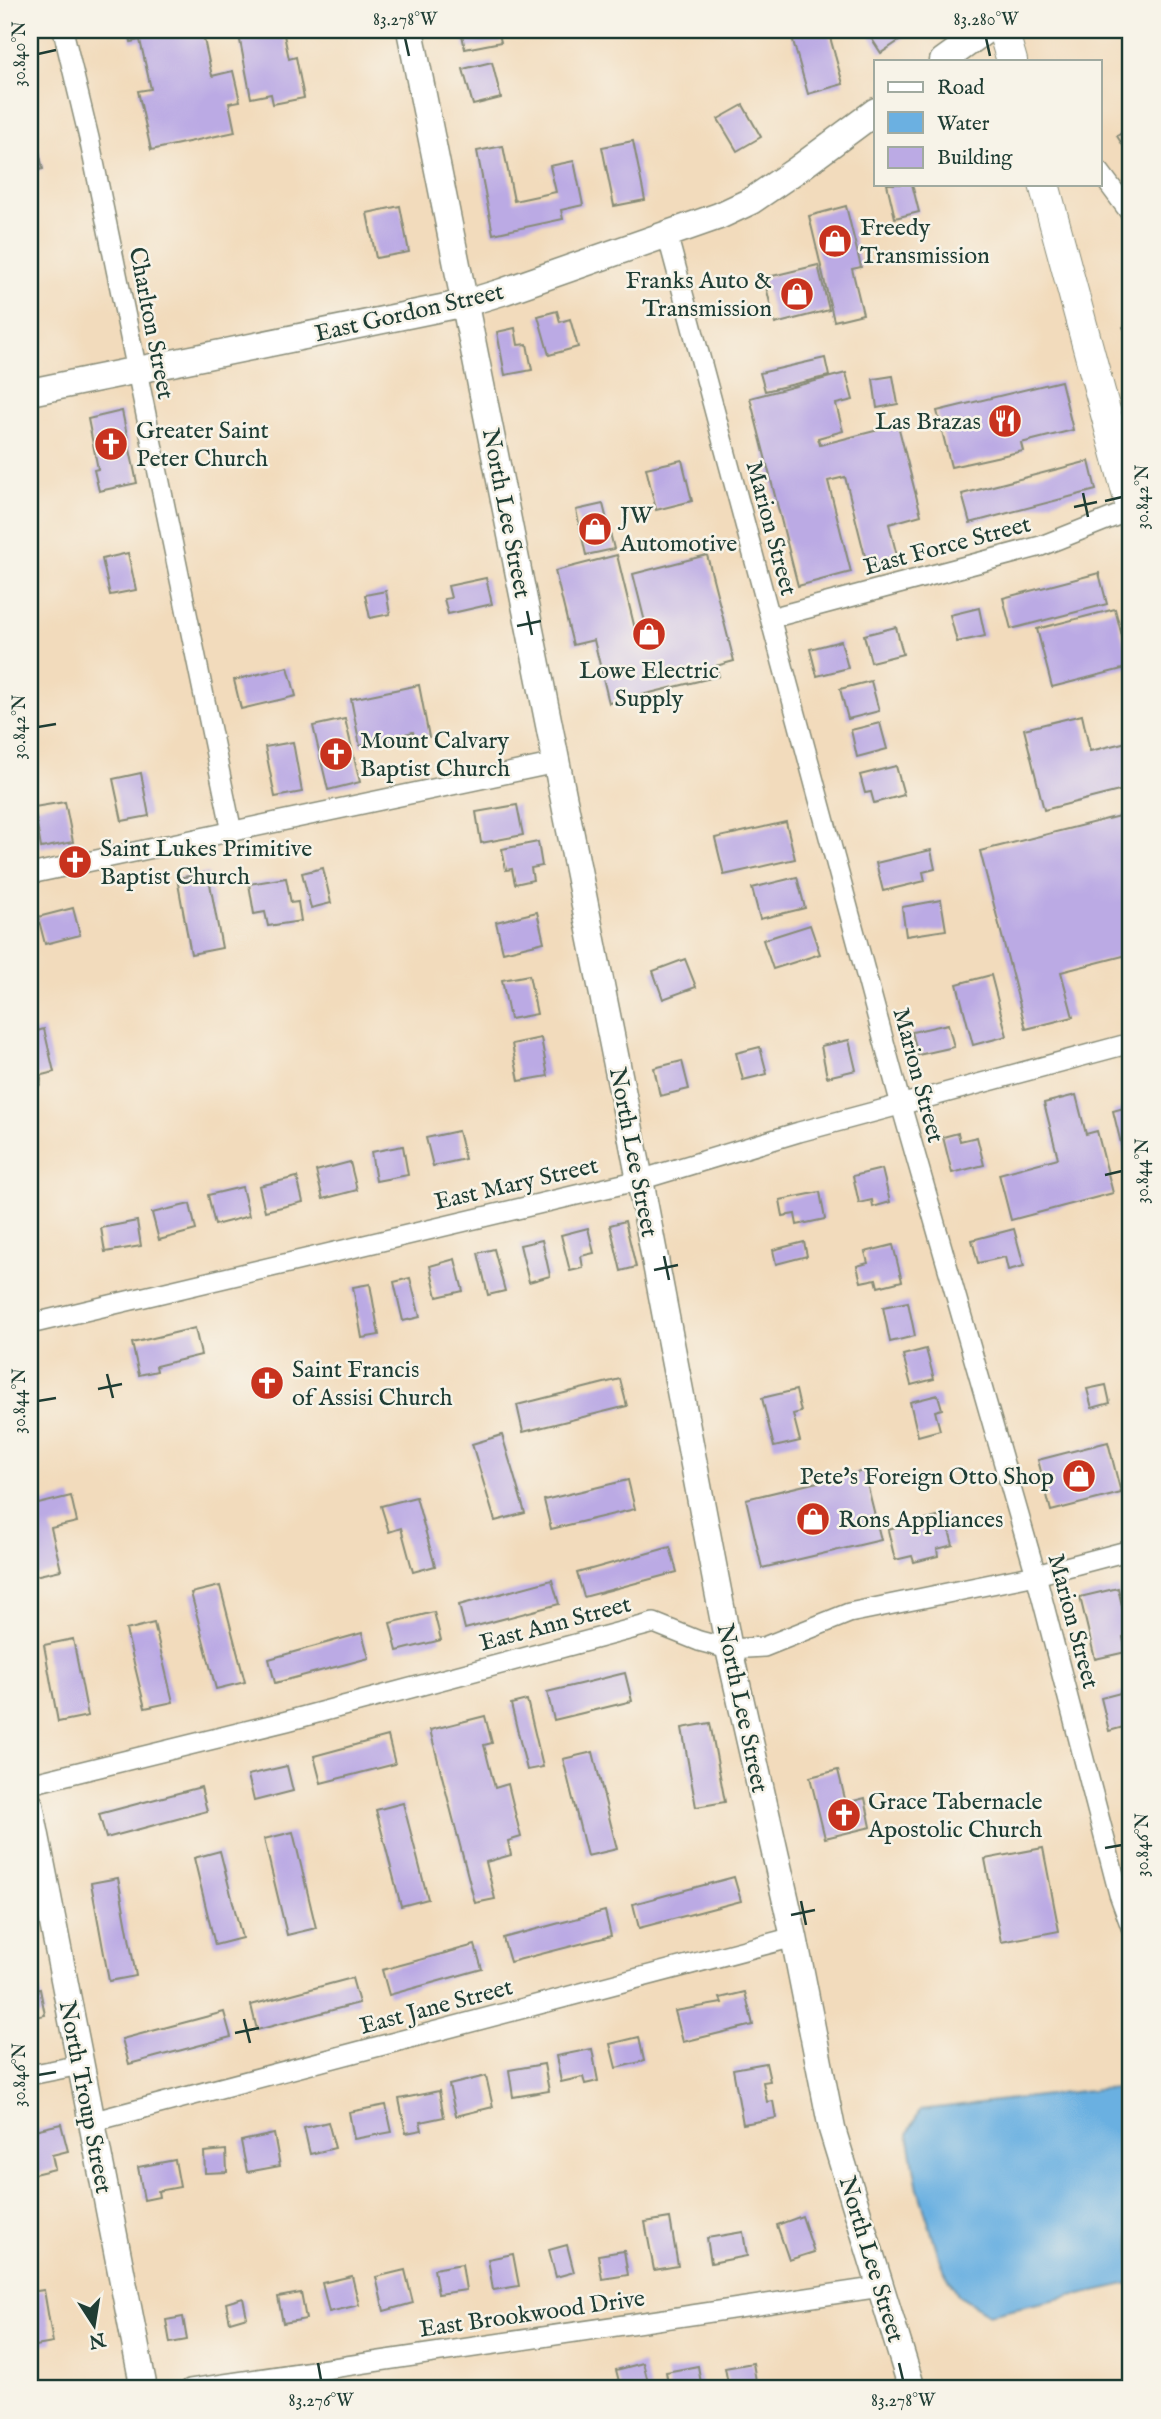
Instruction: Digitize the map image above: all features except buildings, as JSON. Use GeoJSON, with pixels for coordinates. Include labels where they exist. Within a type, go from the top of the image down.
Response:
{"type":"FeatureCollection","features":[{"type":"Feature","properties":{"kind":"main road"},"geometry":{"type":"LineString","coordinates":[[1003,30],[1012,60]]}},
{"type":"Feature","properties":{"kind":"main road"},"geometry":{"type":"LineString","coordinates":[[1045,186],[1131,509]]}},
{"type":"Feature","properties":{"kind":"street","name":"Charlton Street"},"geometry":{"type":"LineString","coordinates":[[63,30],[89,138],[232,832]]}},
{"type":"Feature","properties":{"kind":"street","name":"North Lee Street"},"geometry":{"type":"LineString","coordinates":[[410,30],[640,1180],[729,1649],[794,1937],[834,2138],[912,2389]]}},
{"type":"Feature","properties":{"kind":"street"},"geometry":{"type":"LineString","coordinates":[[944,60],[986,30]]}},
{"type":"Feature","properties":{"kind":"street","name":"East Gordon Street"},"geometry":{"type":"LineString","coordinates":[[30,392],[466,303],[667,234],[751,201],[874,112]]}},
{"type":"Feature","properties":{"kind":"street"},"geometry":{"type":"LineString","coordinates":[[1102,175],[1131,214]]}},
{"type":"Feature","properties":{"kind":"street","name":"Marion Street"},"geometry":{"type":"LineString","coordinates":[[667,234],[901,1105],[1125,1892],[1131,1927]]}},
{"type":"Feature","properties":{"kind":"street","name":"East Force Street"},"geometry":{"type":"LineString","coordinates":[[771,618],[1041,546],[1131,509]]}},
{"type":"Feature","properties":{"kind":"street"},"geometry":{"type":"LineString","coordinates":[[30,874],[556,763]]}},
{"type":"Feature","properties":{"kind":"street","name":"East Mary Street"},"geometry":{"type":"LineString","coordinates":[[30,1324],[157,1297],[319,1254],[640,1180],[1131,1043]]}},
{"type":"Feature","properties":{"kind":"street","name":"East Ann Street"},"geometry":{"type":"LineString","coordinates":[[30,1784],[287,1721],[654,1623],[699,1641],[729,1649],[764,1647],[849,1613],[1036,1575],[1131,1550]]}},
{"type":"Feature","properties":{"kind":"street","name":"North Troup Street"},"geometry":{"type":"LineString","coordinates":[[30,1805],[144,2389]]}},
{"type":"Feature","properties":{"kind":"street","name":"East Jane Street"},"geometry":{"type":"LineString","coordinates":[[91,2122],[794,1937]]}},
{"type":"Feature","properties":{"kind":"street"},"geometry":{"type":"LineString","coordinates":[[30,2075],[80,2065]]}},
{"type":"Feature","properties":{"kind":"street","name":"East Brookwood Drive"},"geometry":{"type":"LineString","coordinates":[[190,2389],[881,2287]]}},
{"type":"Feature","properties":{"kind":"water"},"geometry":{"type":"Polygon","coordinates":[[[1108,2088],[1131,2093],[1131,2283],[989,2314],[959,2296],[942,2266],[918,2189],[908,2134],[920,2110],[1108,2088]]]}},
{"type":"Feature","properties":{"kind":"place","name":"Freedy Transmission"},"geometry":{"type":"Point","coordinates":[835,241]}},
{"type":"Feature","properties":{"kind":"place","name":"Franks Auto & Transmission"},"geometry":{"type":"Point","coordinates":[797,294]}},
{"type":"Feature","properties":{"kind":"place","name":"Las Brazas"},"geometry":{"type":"Point","coordinates":[1005,421]}},
{"type":"Feature","properties":{"kind":"place","name":"Greater Saint Peter Church"},"geometry":{"type":"Point","coordinates":[111,444]}},
{"type":"Feature","properties":{"kind":"place","name":"JW Automotive"},"geometry":{"type":"Point","coordinates":[595,529]}},
{"type":"Feature","properties":{"kind":"place","name":"Lowe Electric Supply"},"geometry":{"type":"Point","coordinates":[649,634]}},
{"type":"Feature","properties":{"kind":"place","name":"Mount Calvary Baptist Church"},"geometry":{"type":"Point","coordinates":[336,754]}},
{"type":"Feature","properties":{"kind":"place","name":"Saint Lukes Primitive Baptist Church"},"geometry":{"type":"Point","coordinates":[75,862]}},
{"type":"Feature","properties":{"kind":"place","name":"Saint Francis of Assisi Church"},"geometry":{"type":"Point","coordinates":[267,1383]}},
{"type":"Feature","properties":{"kind":"place","name":"Pete's Foreign Otto Shop"},"geometry":{"type":"Point","coordinates":[1079,1476]}},
{"type":"Feature","properties":{"kind":"place","name":"Rons Appliances"},"geometry":{"type":"Point","coordinates":[813,1519]}},
{"type":"Feature","properties":{"kind":"place","name":"Grace Tabernacle Apostolic Church"},"geometry":{"type":"Point","coordinates":[844,1815]}}]}
